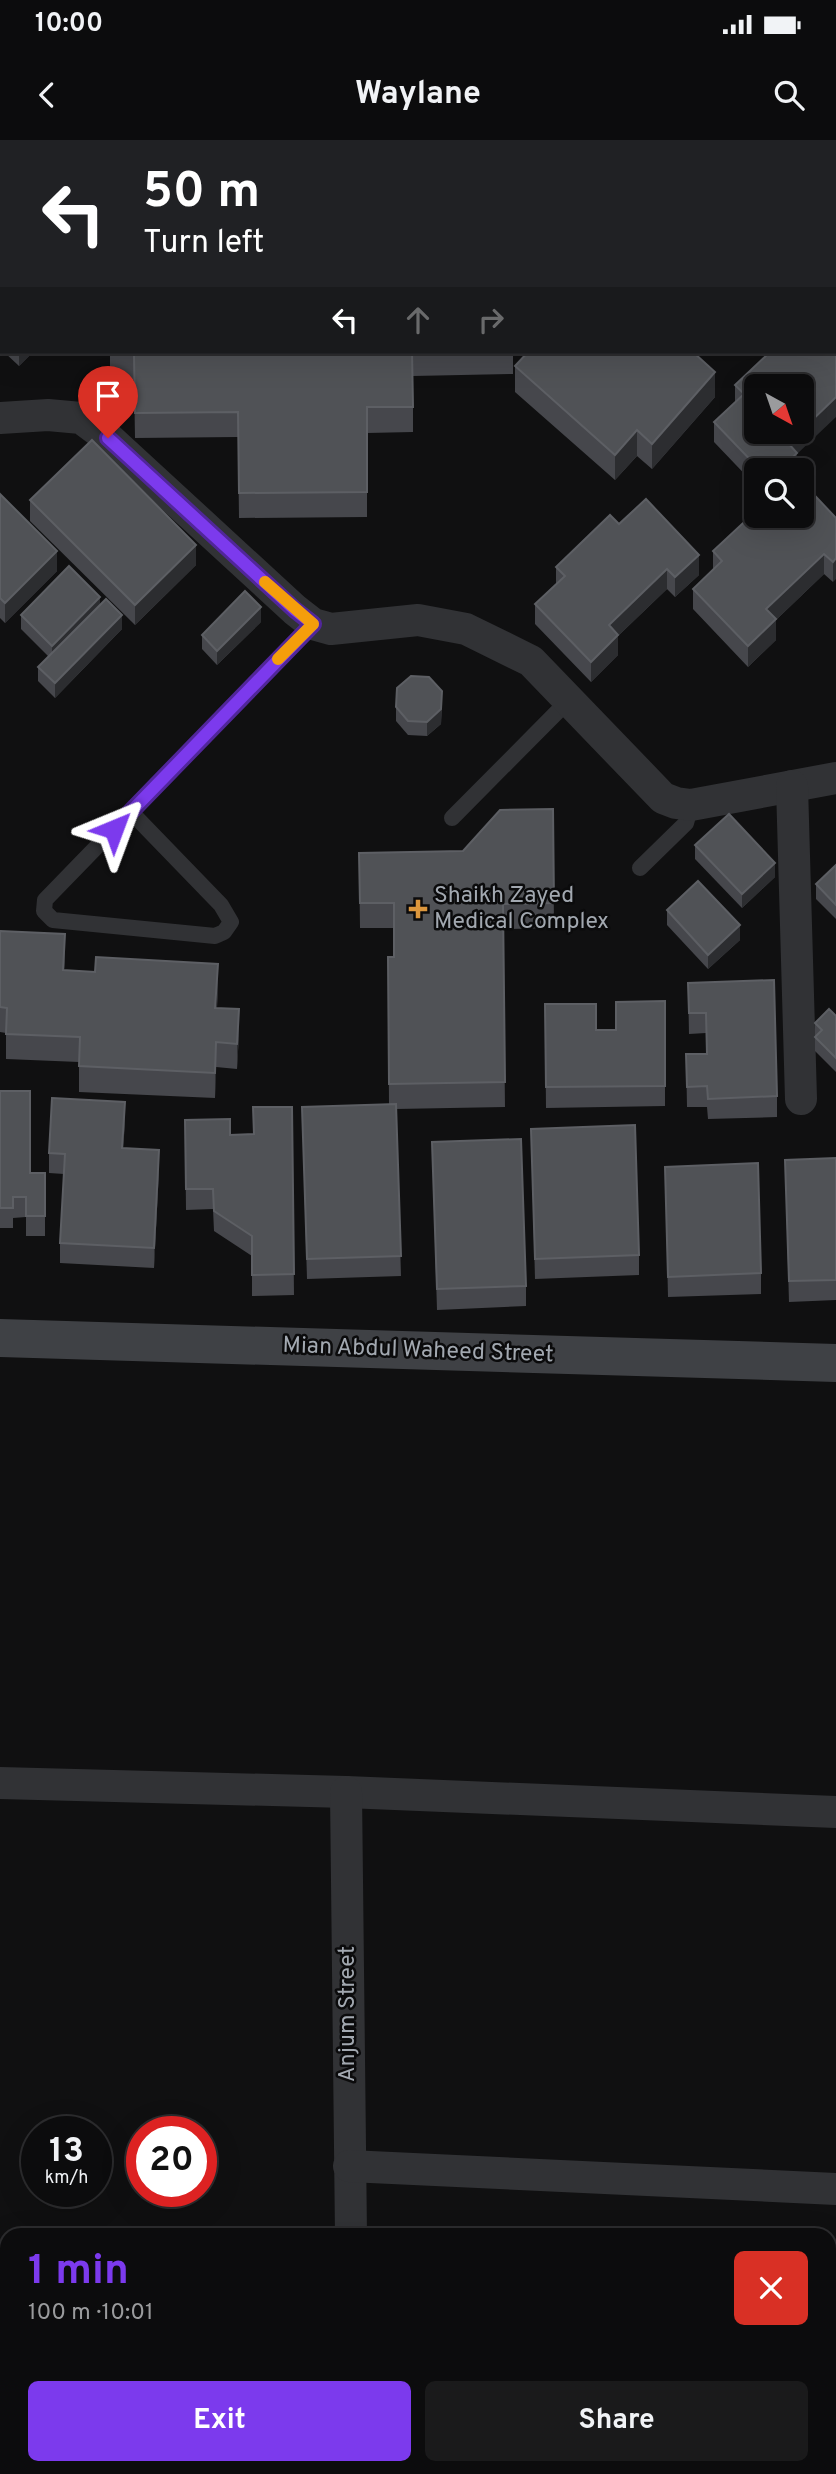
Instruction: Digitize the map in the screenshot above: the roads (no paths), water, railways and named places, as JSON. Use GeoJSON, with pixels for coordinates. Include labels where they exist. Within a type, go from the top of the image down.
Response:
{"type":"FeatureCollection","features":[{"type":"Feature","properties":{"kind":"street"},"geometry":{"type":"LineString","coordinates":[[0,418],[48,415],[81,418],[108,438],[313,624],[331,629],[418,620],[466,629],[531,662],[663,798],[691,805],[836,778]]}},
{"type":"Feature","properties":{"kind":"street"},"geometry":{"type":"LineString","coordinates":[[792,786],[801,1099]]}},
{"type":"Feature","properties":{"kind":"street","name":"Mian Abdul Waheed Street"},"geometry":{"type":"LineString","coordinates":[[0,1338],[836,1363]]}},
{"type":"Feature","properties":{"kind":"street"},"geometry":{"type":"LineString","coordinates":[[0,1783],[346,1792],[836,1812]]}},
{"type":"Feature","properties":{"kind":"street","name":"Anjum Street"},"geometry":{"type":"LineString","coordinates":[[346,1792],[351,2228]]}},
{"type":"Feature","properties":{"kind":"street"},"geometry":{"type":"LineString","coordinates":[[349,2166],[836,2189]]}},
{"type":"Feature","properties":{"kind":"lane"},"geometry":{"type":"LineString","coordinates":[[131,812],[221,905],[231,922],[225,932],[215,936],[53,920],[44,911],[45,900],[313,624]]}},
{"type":"Feature","properties":{"kind":"lane"},"geometry":{"type":"LineString","coordinates":[[452,818],[569,700]]}},
{"type":"Feature","properties":{"kind":"lane"},"geometry":{"type":"LineString","coordinates":[[640,868],[686,823],[691,805]]}},
{"type":"Feature","properties":{"kind":"place","name":"Shaikh Zayed Medical Complex"},"geometry":{"type":"Point","coordinates":[418,909]}}]}
